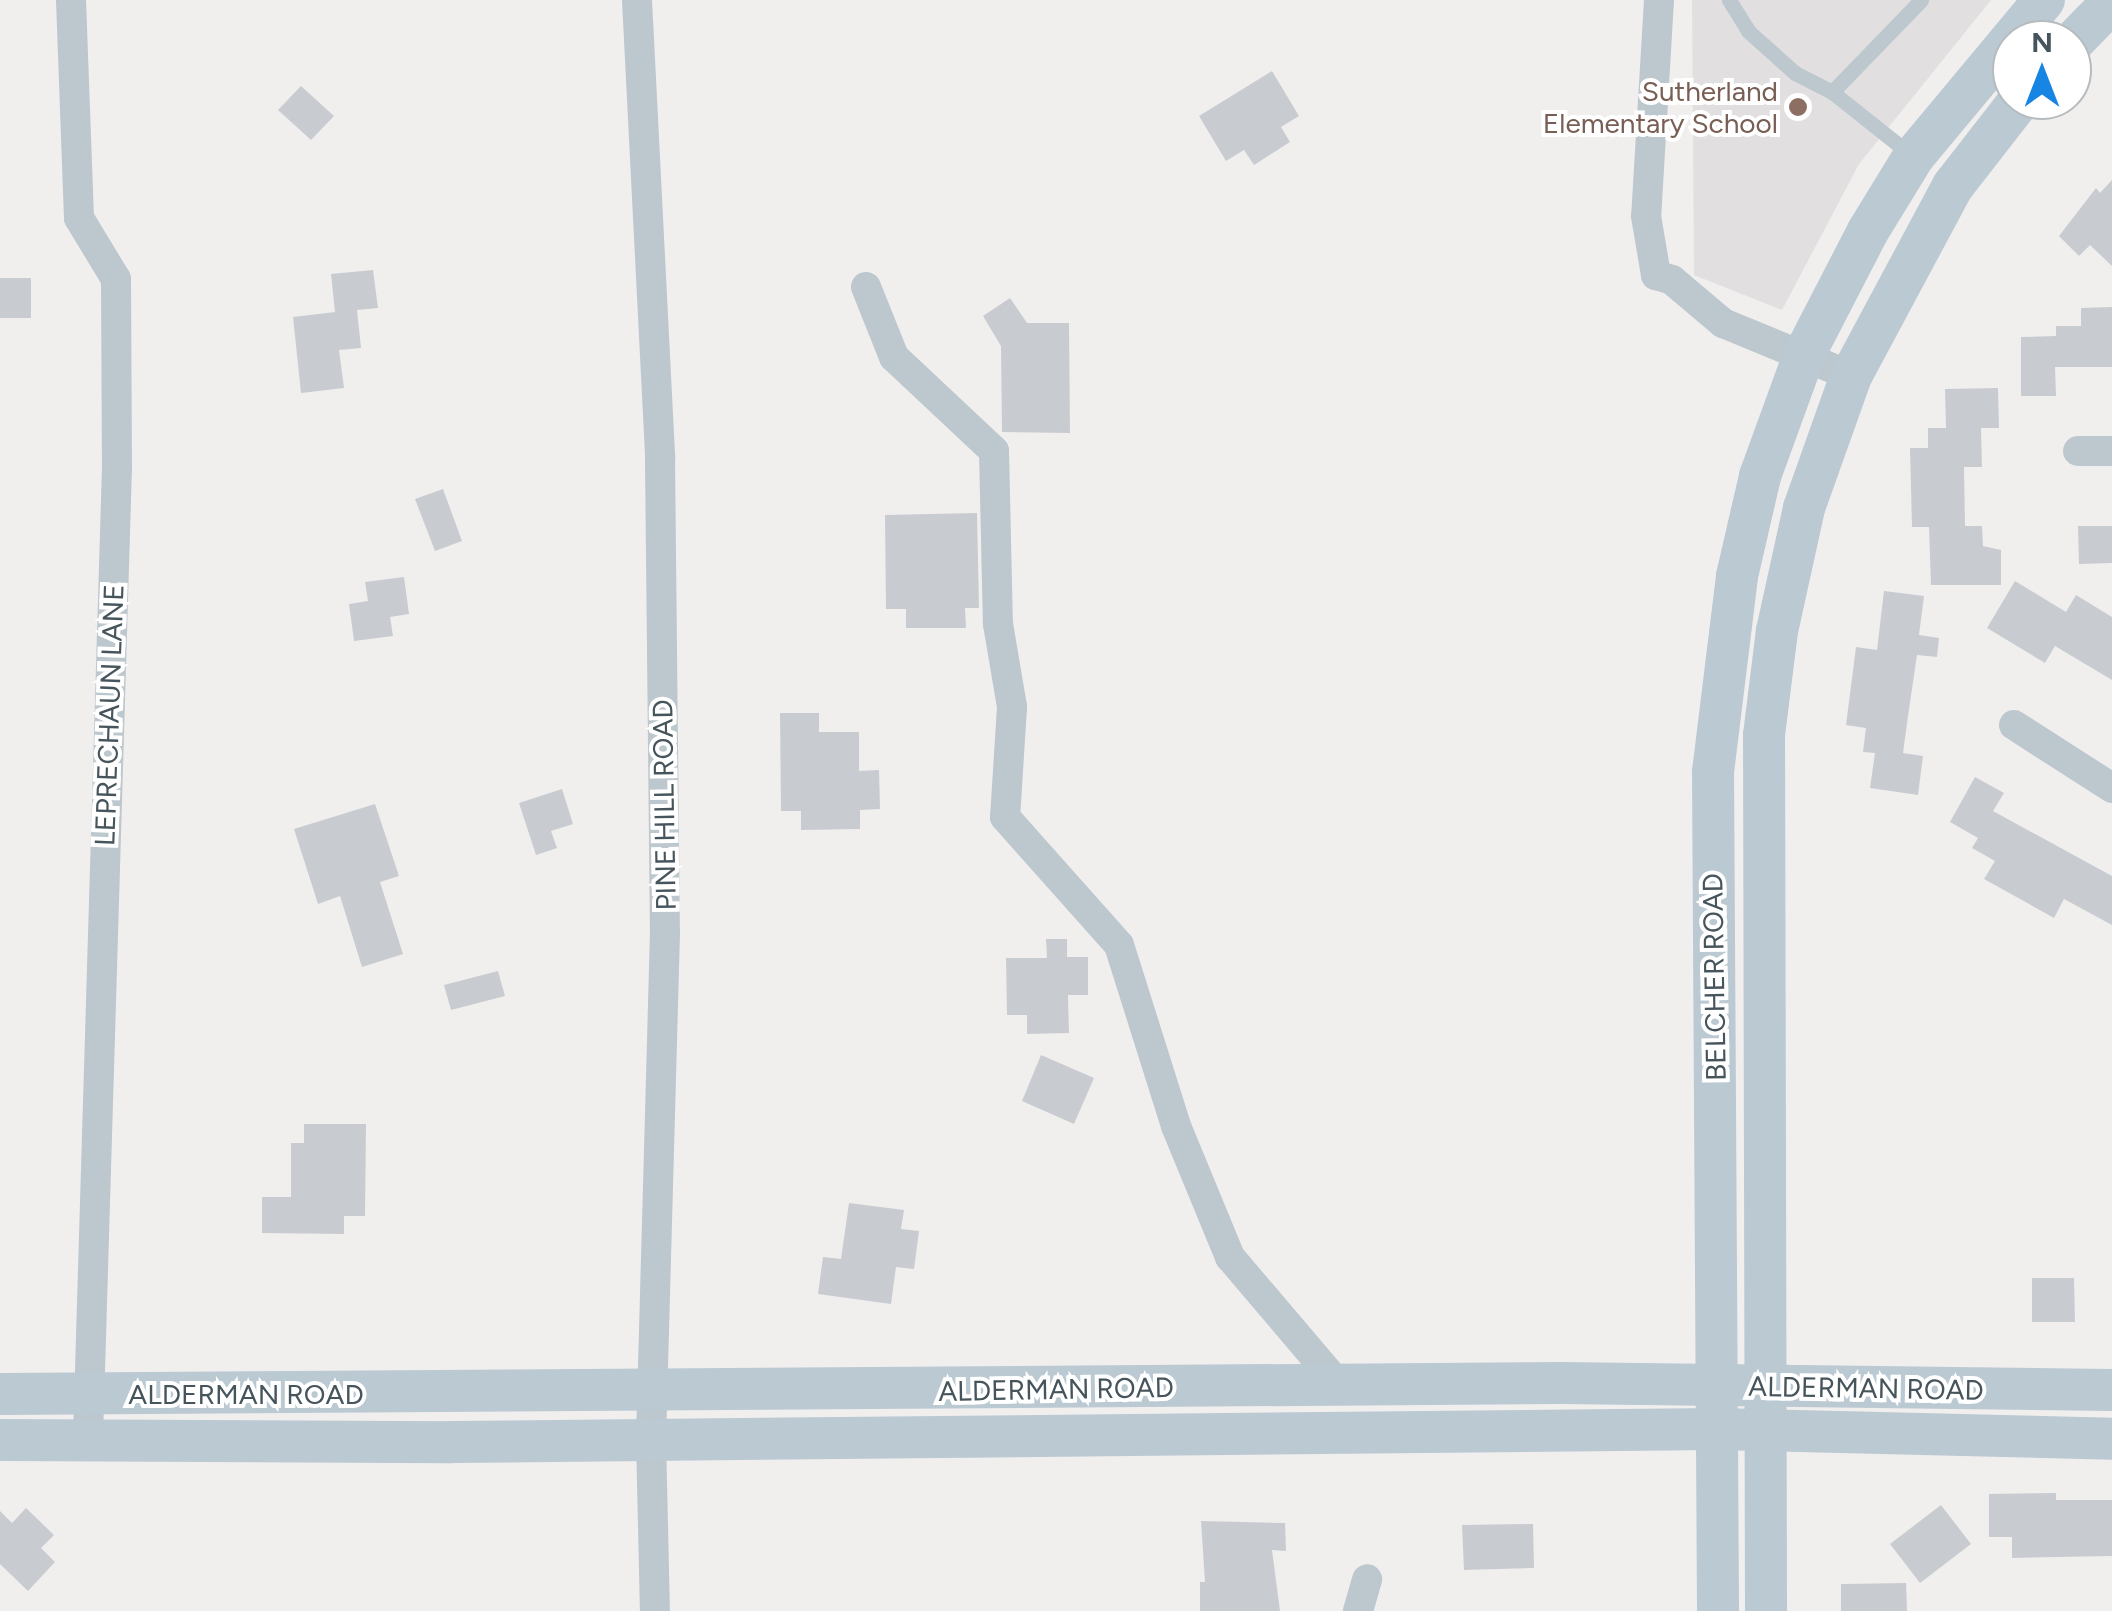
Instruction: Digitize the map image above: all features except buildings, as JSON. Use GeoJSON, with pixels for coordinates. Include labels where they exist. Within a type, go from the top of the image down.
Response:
{"type":"FeatureCollection","features":[{"type":"Feature","properties":{"kind":"main road","name":"BELCHER ROAD"},"geometry":{"type":"LineString","coordinates":[[1718,1611],[1712,866],[1721,670],[1760,476],[1804,355],[1914,156],[2044,0]]}},
{"type":"Feature","properties":{"kind":"main road"},"geometry":{"type":"LineString","coordinates":[[2092,23],[2112,2]]}},
{"type":"Feature","properties":{"kind":"main road","name":"BELCHER ROAD"},"geometry":{"type":"LineString","coordinates":[[1766,1611],[1764,735],[1804,508],[1851,376],[1953,186],[2004,120]]}},
{"type":"Feature","properties":{"kind":"main road"},"geometry":{"type":"LineString","coordinates":[[1914,156],[1953,186]]}},
{"type":"Feature","properties":{"kind":"main road","name":"ALDERMAN ROAD"},"geometry":{"type":"LineString","coordinates":[[0,1394],[654,1394],[1719,1383],[1765,1390],[2112,1390]]}},
{"type":"Feature","properties":{"kind":"main road","name":"ALDERMAN ROAD"},"geometry":{"type":"LineString","coordinates":[[0,1440],[1716,1429],[1763,1434],[2112,1439]]}},
{"type":"Feature","properties":{"kind":"street","name":"LEPRECHAUN LANE"},"geometry":{"type":"LineString","coordinates":[[71,0],[79,218],[116,279],[88,1440]]}},
{"type":"Feature","properties":{"kind":"street","name":"PINE HILL ROAD"},"geometry":{"type":"LineString","coordinates":[[636,0],[653,259],[666,932],[651,1438],[655,1611]]}},
{"type":"Feature","properties":{"kind":"street"},"geometry":{"type":"LineString","coordinates":[[1659,0],[1646,216],[1656,275],[1672,280],[1723,323],[1851,376]]}},
{"type":"Feature","properties":{"kind":"street"},"geometry":{"type":"LineString","coordinates":[[866,287],[894,357],[994,451],[998,624],[1012,707],[1005,817],[1119,945],[1176,1126],[1230,1258],[1339,1385]]}},
{"type":"Feature","properties":{"kind":"street"},"geometry":{"type":"LineString","coordinates":[[2078,451],[2112,451]]}},
{"type":"Feature","properties":{"kind":"street"},"geometry":{"type":"LineString","coordinates":[[2014,726],[2112,788]]}},
{"type":"Feature","properties":{"kind":"street"},"geometry":{"type":"LineString","coordinates":[[1358,1611],[1368,1578]]}},
{"type":"Feature","properties":{"kind":"lane"},"geometry":{"type":"LineString","coordinates":[[1730,0],[1748,31],[1795,73],[1832,92],[1914,156]]}},
{"type":"Feature","properties":{"kind":"lane"},"geometry":{"type":"LineString","coordinates":[[1832,92],[1921,0]]}},
{"type":"Feature","properties":{"kind":"shaded area","name":"Sutherland Elementary School"},"geometry":{"type":"Polygon","coordinates":[[[1692,0],[1991,0],[1859,164],[1782,310],[1694,275],[1692,0]]]}},
{"type":"Feature","properties":{"kind":"place","name":"Sutherland Elementary School"},"geometry":{"type":"Point","coordinates":[1798,107]}}]}
